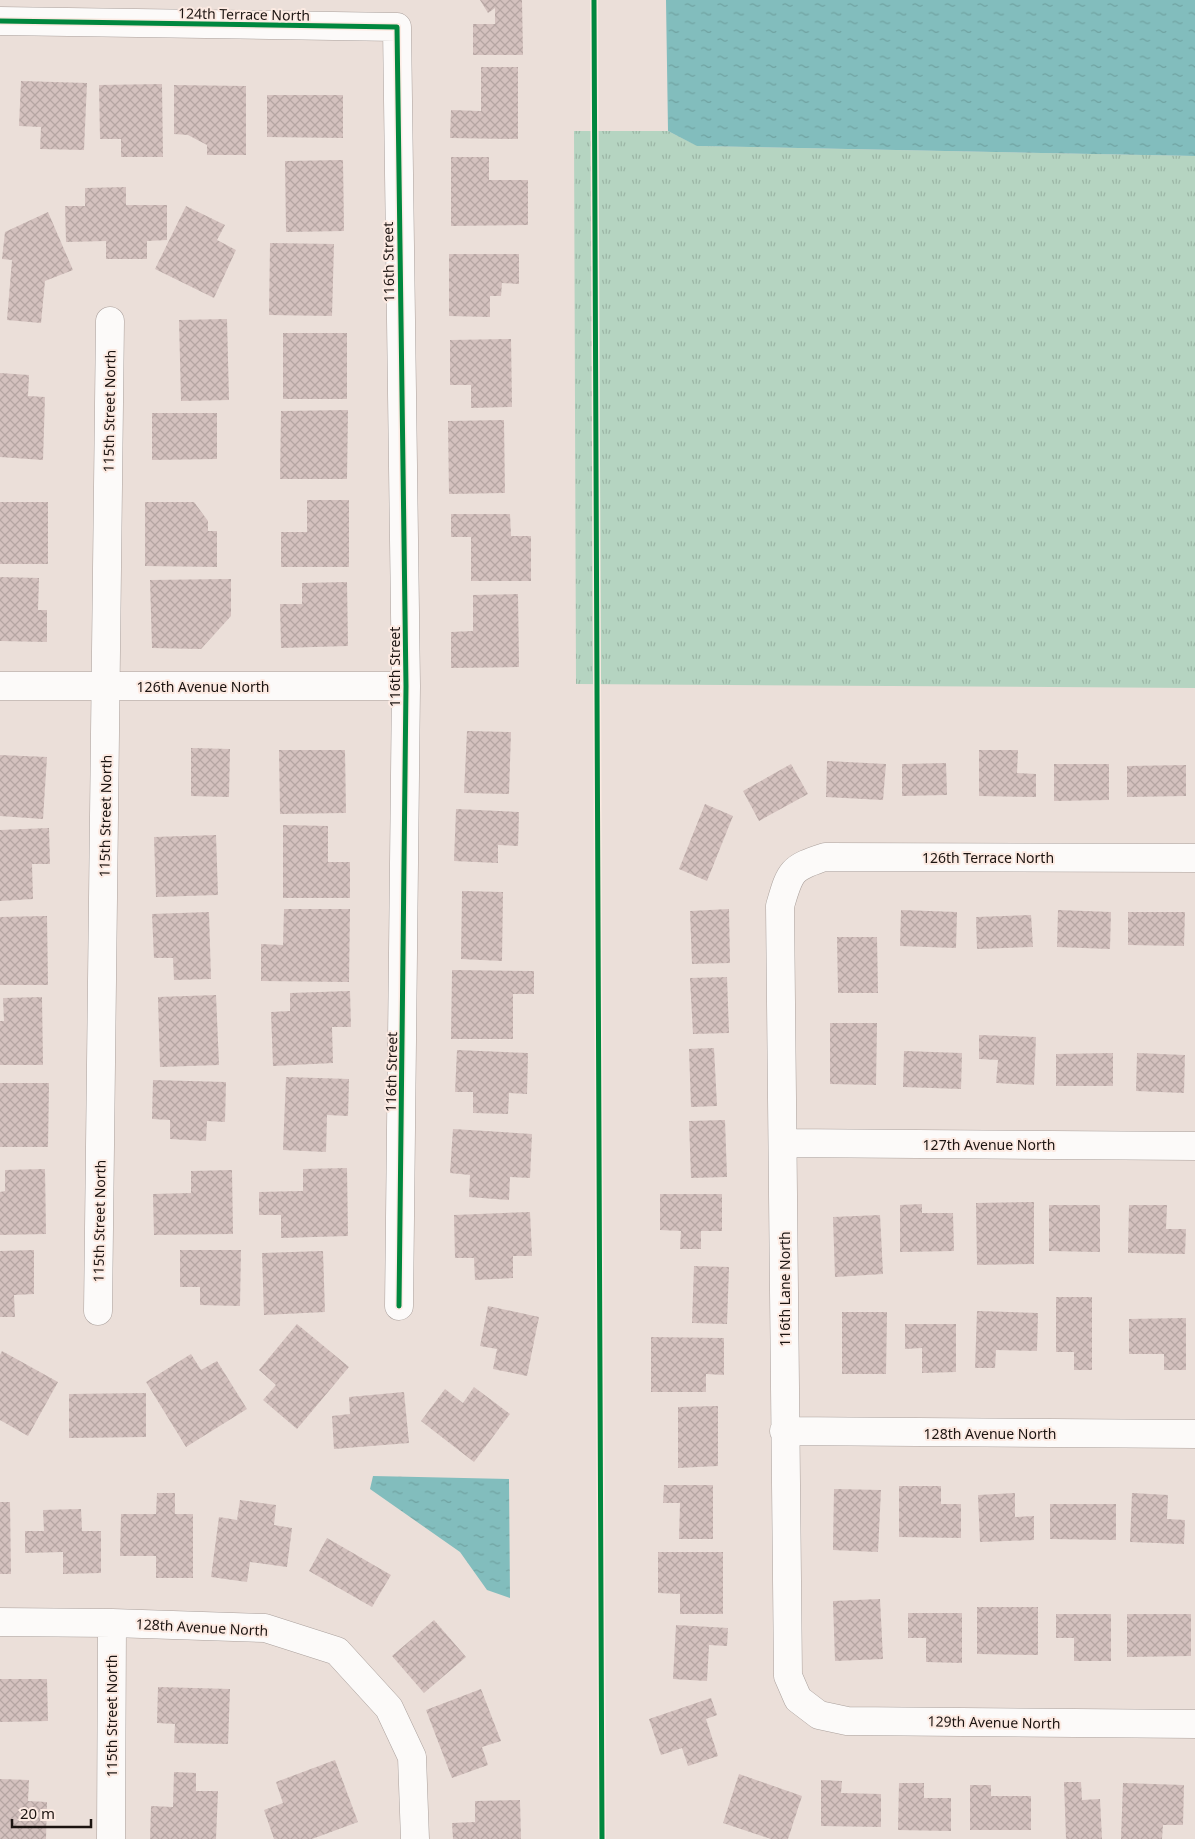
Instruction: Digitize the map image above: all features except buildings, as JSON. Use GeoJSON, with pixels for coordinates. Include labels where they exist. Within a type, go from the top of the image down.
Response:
{"type":"FeatureCollection","features":[{"type":"Feature","properties":{"kind":"street","name":"124th Terrace North"},"geometry":{"type":"LineString","coordinates":[[0,21],[397,27]]}},
{"type":"Feature","properties":{"kind":"street","name":"116th Street"},"geometry":{"type":"LineString","coordinates":[[397,27],[406,686],[399,1306]]}},
{"type":"Feature","properties":{"kind":"street","name":"115th Street North"},"geometry":{"type":"LineString","coordinates":[[98,1311],[110,321]]}},
{"type":"Feature","properties":{"kind":"street","name":"126th Avenue North"},"geometry":{"type":"LineString","coordinates":[[0,686],[406,686]]}},
{"type":"Feature","properties":{"kind":"street","name":"126th Terrace North"},"geometry":{"type":"LineString","coordinates":[[788,878],[803,864],[825,857],[1195,858]]}},
{"type":"Feature","properties":{"kind":"street","name":"116th Lane North"},"geometry":{"type":"LineString","coordinates":[[788,878],[780,906],[784,1143],[784,1431],[788,1676],[798,1699]]}},
{"type":"Feature","properties":{"kind":"street","name":"127th Avenue North"},"geometry":{"type":"LineString","coordinates":[[784,1143],[1195,1146]]}},
{"type":"Feature","properties":{"kind":"street","name":"128th Avenue North"},"geometry":{"type":"LineString","coordinates":[[784,1431],[1195,1434]]}},
{"type":"Feature","properties":{"kind":"street","name":"128th Avenue North"},"geometry":{"type":"LineString","coordinates":[[0,1622],[112,1623],[265,1628],[337,1651],[389,1708],[412,1756],[415,1839]]}},
{"type":"Feature","properties":{"kind":"street","name":"115th Street North"},"geometry":{"type":"LineString","coordinates":[[111,1839],[112,1623]]}},
{"type":"Feature","properties":{"kind":"street","name":"129th Avenue North"},"geometry":{"type":"LineString","coordinates":[[798,1699],[819,1715],[847,1721],[1195,1724]]}},
{"type":"Feature","properties":{"kind":"green space"},"geometry":{"type":"Polygon","coordinates":[[[574,131],[668,131],[698,146],[1195,156],[1195,688],[576,684],[574,131]]]}},
{"type":"Feature","properties":{"kind":"water"},"geometry":{"type":"Polygon","coordinates":[[[666,0],[1195,0],[1195,156],[697,146],[668,131],[666,0]]]}},
{"type":"Feature","properties":{"kind":"water"},"geometry":{"type":"Polygon","coordinates":[[[373,1476],[509,1479],[510,1598],[487,1590],[460,1552],[370,1489],[373,1476]]]}},
{"type":"Feature","properties":{"kind":"cycle path"},"geometry":{"type":"LineString","coordinates":[[594,0],[602,1839]]}},
{"type":"Feature","properties":{"kind":"cycle path"},"geometry":{"type":"LineString","coordinates":[[0,21],[397,27],[406,686],[399,1306]]}}]}
